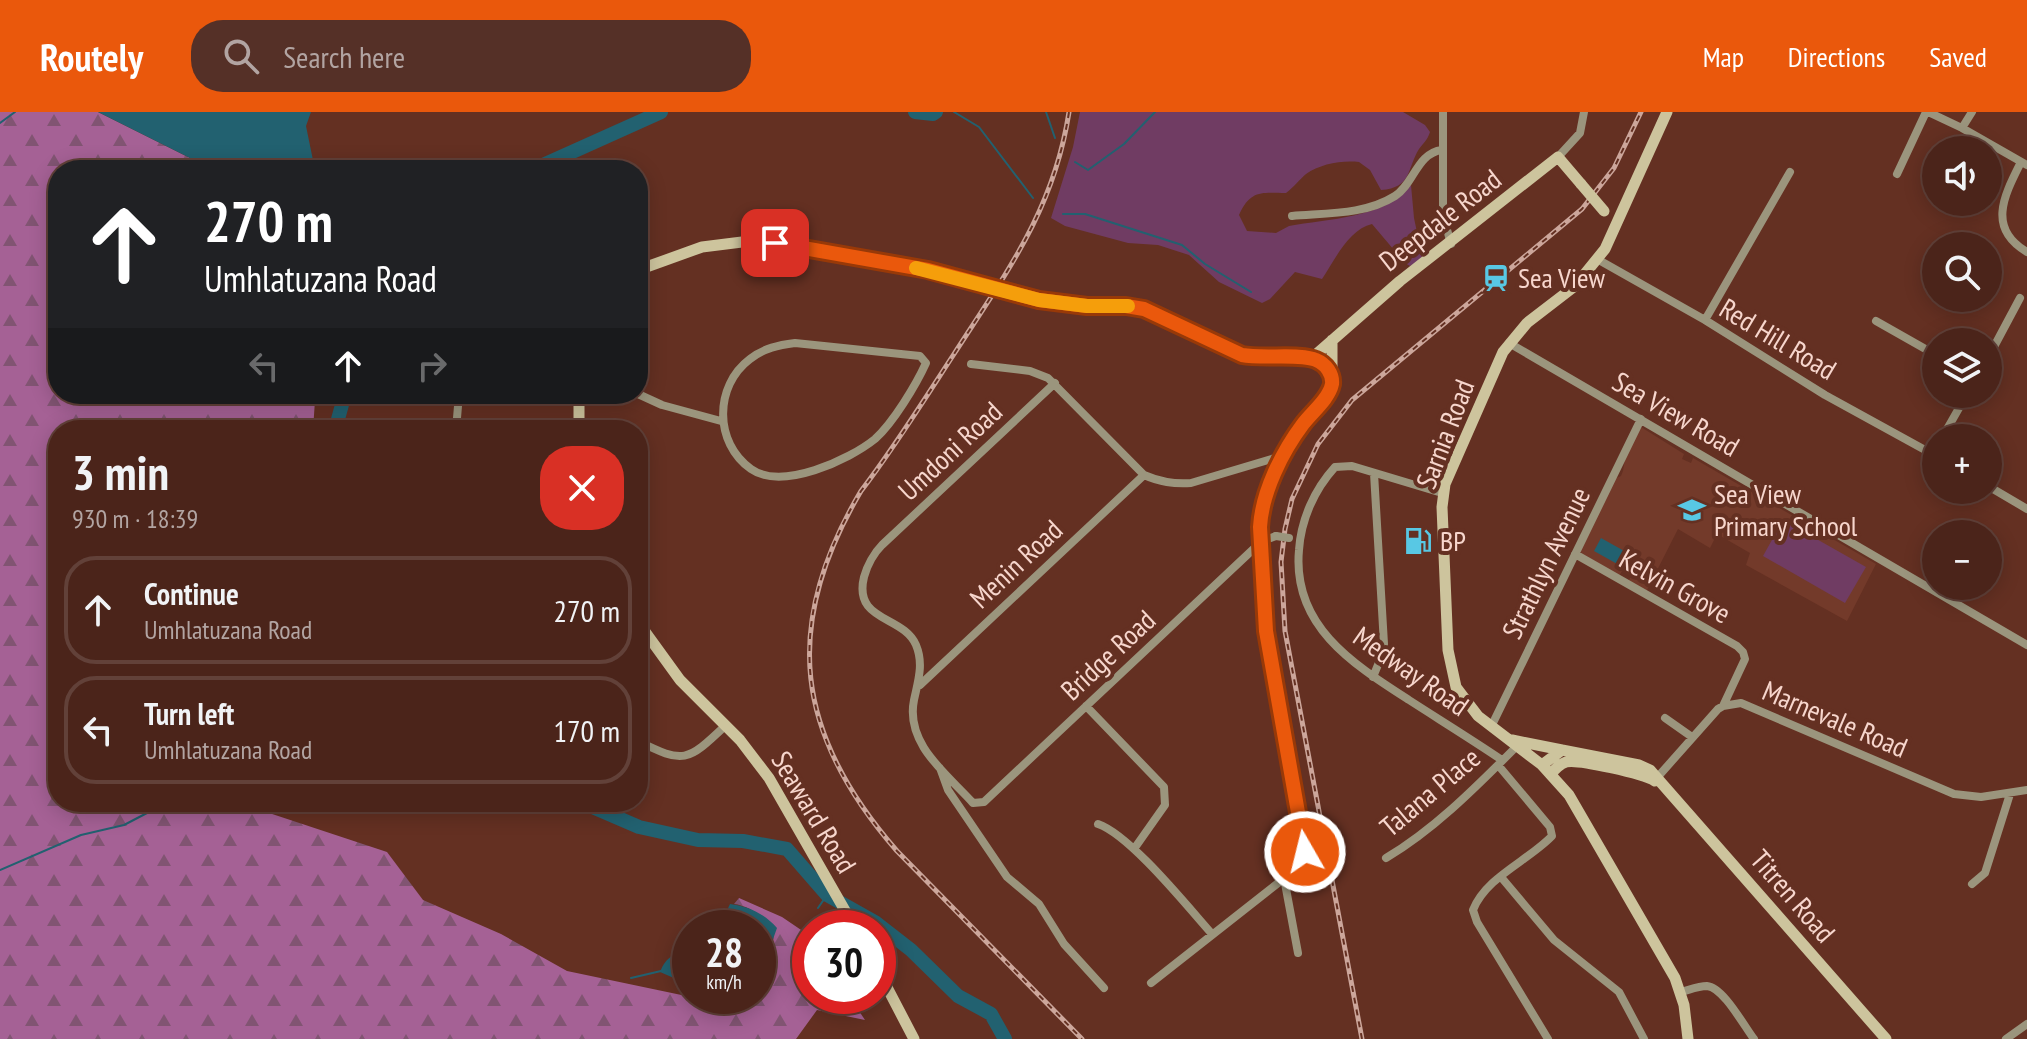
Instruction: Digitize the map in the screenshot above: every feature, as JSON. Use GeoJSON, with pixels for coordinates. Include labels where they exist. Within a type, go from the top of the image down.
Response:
{"type":"FeatureCollection","features":[{"type":"Feature","properties":{"kind":"street"},"geometry":{"type":"LineString","coordinates":[[1443,112],[1443,215],[1451,244]]}},
{"type":"Feature","properties":{"kind":"street","name":"Deepdale Road"},"geometry":{"type":"LineString","coordinates":[[1312,358],[1400,281],[1558,157],[1580,133],[1584,112]]}},
{"type":"Feature","properties":{"kind":"street","name":"Sarnia Road"},"geometry":{"type":"LineString","coordinates":[[1667,112],[1615,229],[1597,259],[1575,286],[1527,323],[1509,343],[1442,493],[1450,663],[1463,699],[1491,727],[1546,769],[1569,795],[1681,992],[1688,1039]]}},
{"type":"Feature","properties":{"kind":"street"},"geometry":{"type":"LineString","coordinates":[[1897,174],[1927,112],[1962,128],[2024,164],[2001,205],[2011,237],[2027,252]]}},
{"type":"Feature","properties":{"kind":"street"},"geometry":{"type":"LineString","coordinates":[[1962,128],[1972,112]]}},
{"type":"Feature","properties":{"kind":"street"},"geometry":{"type":"LineString","coordinates":[[1292,216],[1356,210],[1383,202],[1403,190],[1426,156],[1442,150]]}},
{"type":"Feature","properties":{"kind":"street"},"geometry":{"type":"LineString","coordinates":[[1558,157],[1604,211],[1615,229]]}},
{"type":"Feature","properties":{"kind":"street"},"geometry":{"type":"LineString","coordinates":[[1705,320],[1790,172]]}},
{"type":"Feature","properties":{"kind":"street"},"geometry":{"type":"LineString","coordinates":[[648,266],[702,247],[750,241],[928,270],[1058,303],[1144,309],[1242,355],[1312,358],[1325,366],[1332,377]]}},
{"type":"Feature","properties":{"kind":"street","name":"Red Hill Road"},"geometry":{"type":"LineString","coordinates":[[1597,259],[1705,320],[1825,395],[1922,445]]}},
{"type":"Feature","properties":{"kind":"street"},"geometry":{"type":"LineString","coordinates":[[2002,332],[2020,298]]}},
{"type":"Feature","properties":{"kind":"street"},"geometry":{"type":"LineString","coordinates":[[1876,321],[1922,347]]}},
{"type":"Feature","properties":{"kind":"street"},"geometry":{"type":"LineString","coordinates":[[1151,983],[1284,878],[1302,861],[1305,852],[1266,631],[1261,583],[1261,516],[1267,494],[1300,427],[1329,392],[1332,340]]}},
{"type":"Feature","properties":{"kind":"street"},"geometry":{"type":"LineString","coordinates":[[795,343],[821,345],[920,356],[926,363],[888,425],[876,438],[847,457],[803,474],[772,478],[752,470],[731,447],[721,421],[732,381],[739,370],[748,360],[770,347],[795,343]]}},
{"type":"Feature","properties":{"kind":"street","name":"Sea View Road"},"geometry":{"type":"LineString","coordinates":[[1509,343],[2027,645]]}},
{"type":"Feature","properties":{"kind":"street"},"geometry":{"type":"LineString","coordinates":[[971,364],[1036,372],[1055,383],[1144,475],[1165,483],[1191,483],[1285,455]]}},
{"type":"Feature","properties":{"kind":"street","name":"Umdoni Road"},"geometry":{"type":"LineString","coordinates":[[919,686],[919,657],[914,641],[907,632],[873,613],[862,593],[865,572],[876,551],[1055,383]]}},
{"type":"Feature","properties":{"kind":"street"},"geometry":{"type":"LineString","coordinates":[[648,399],[721,421]]}},
{"type":"Feature","properties":{"kind":"street","name":"Strathlyn Avenue"},"geometry":{"type":"LineString","coordinates":[[1491,727],[1641,419]]}},
{"type":"Feature","properties":{"kind":"street","name":"Medway Road"},"geometry":{"type":"LineString","coordinates":[[1442,493],[1352,466],[1335,467],[1314,498],[1300,539],[1300,587],[1310,612],[1337,648],[1373,677],[1500,762],[1552,832],[1548,840],[1501,877]]}},
{"type":"Feature","properties":{"kind":"street"},"geometry":{"type":"LineString","coordinates":[[1373,677],[1384,644],[1374,473]]}},
{"type":"Feature","properties":{"kind":"street","name":"Menin Road"},"geometry":{"type":"LineString","coordinates":[[919,686],[1144,475]]}},
{"type":"Feature","properties":{"kind":"street"},"geometry":{"type":"LineString","coordinates":[[2002,494],[2027,509]]}},
{"type":"Feature","properties":{"kind":"street"},"geometry":{"type":"LineString","coordinates":[[1262,541],[1276,536],[1300,539]]}},
{"type":"Feature","properties":{"kind":"street","name":"Bridge Road"},"geometry":{"type":"LineString","coordinates":[[940,767],[973,803],[984,802],[1262,541]]}},
{"type":"Feature","properties":{"kind":"street","name":"Kelvin Grove"},"geometry":{"type":"LineString","coordinates":[[1575,554],[1743,652],[1745,659],[1723,706]]}},
{"type":"Feature","properties":{"kind":"street","name":"Seaward Road"},"geometry":{"type":"LineString","coordinates":[[648,636],[680,680],[753,755],[845,910]]}},
{"type":"Feature","properties":{"kind":"street"},"geometry":{"type":"LineString","coordinates":[[919,686],[914,700],[913,724],[921,745],[940,767],[948,790],[1007,877],[1039,904],[1064,944],[1104,988]]}},
{"type":"Feature","properties":{"kind":"street","name":"Marnevale Road"},"geometry":{"type":"LineString","coordinates":[[1659,781],[1692,737],[1723,706],[1741,703],[1954,794],[1981,797],[2027,790]]}},
{"type":"Feature","properties":{"kind":"street"},"geometry":{"type":"LineString","coordinates":[[1086,706],[1164,787],[1165,805],[1134,849]]}},
{"type":"Feature","properties":{"kind":"street"},"geometry":{"type":"LineString","coordinates":[[1665,718],[1692,737]]}},
{"type":"Feature","properties":{"kind":"street"},"geometry":{"type":"LineString","coordinates":[[648,746],[670,757],[681,757],[700,749],[725,726]]}},
{"type":"Feature","properties":{"kind":"street"},"geometry":{"type":"LineString","coordinates":[[1500,762],[1512,742]]}},
{"type":"Feature","properties":{"kind":"street","name":"Titren Road"},"geometry":{"type":"LineString","coordinates":[[1512,742],[1639,765],[1659,781],[1886,1039]]}},
{"type":"Feature","properties":{"kind":"street"},"geometry":{"type":"LineString","coordinates":[[1546,769],[1562,750]]}},
{"type":"Feature","properties":{"kind":"street"},"geometry":{"type":"LineString","coordinates":[[1546,769],[1572,761],[1659,781]]}},
{"type":"Feature","properties":{"kind":"street","name":"Talana Place"},"geometry":{"type":"LineString","coordinates":[[1386,858],[1415,840],[1500,762]]}},
{"type":"Feature","properties":{"kind":"street"},"geometry":{"type":"LineString","coordinates":[[1972,884],[1985,873],[2010,794]]}},
{"type":"Feature","properties":{"kind":"street"},"geometry":{"type":"LineString","coordinates":[[1098,824],[1108,828],[1134,849],[1212,934]]}},
{"type":"Feature","properties":{"kind":"street"},"geometry":{"type":"LineString","coordinates":[[1548,1039],[1474,916],[1478,899],[1501,877],[1554,940],[1619,992],[1644,1039]]}},
{"type":"Feature","properties":{"kind":"street"},"geometry":{"type":"LineString","coordinates":[[1284,878],[1298,953]]}},
{"type":"Feature","properties":{"kind":"street"},"geometry":{"type":"LineString","coordinates":[[1681,992],[1709,986],[1714,988],[1725,998],[1754,1039]]}},
{"type":"Feature","properties":{"kind":"street"},"geometry":{"type":"LineString","coordinates":[[896,1004],[914,1039]]}},
{"type":"Feature","properties":{"kind":"street"},"geometry":{"type":"LineString","coordinates":[[2006,1039],[2027,1024]]}},
{"type":"Feature","properties":{"kind":"shaded area"},"geometry":{"type":"Polygon","coordinates":[[[1080,112],[1403,112],[1425,125],[1430,132],[1407,176],[1398,185],[1381,190],[1370,170],[1359,162],[1331,164],[1306,174],[1286,193],[1258,194],[1248,201],[1239,215],[1247,231],[1276,233],[1289,226],[1372,211],[1400,196],[1411,185],[1422,256],[1420,261],[1410,266],[1405,263],[1372,224],[1349,239],[1322,279],[1295,272],[1270,299],[1262,303],[1219,282],[1189,255],[1158,245],[1128,243],[1065,226],[1051,218],[1073,147],[1080,112]]]}},
{"type":"Feature","properties":{"kind":"shaded area","name":"Sea View Primary School"},"geometry":{"type":"Polygon","coordinates":[[[1641,427],[1684,454],[1682,459],[1691,463],[1693,458],[1876,564],[1847,621],[1746,565],[1750,553],[1717,534],[1710,548],[1678,529],[1646,592],[1628,582],[1631,576],[1622,571],[1619,576],[1580,552],[1614,479],[1621,476],[1625,459],[1641,427]]]}},
{"type":"Feature","properties":{"kind":"shaded area"},"geometry":{"type":"Polygon","coordinates":[[[1783,520],[1866,567],[1845,603],[1763,556],[1783,520]]]}},
{"type":"Feature","properties":{"kind":"green space"},"geometry":{"type":"Polygon","coordinates":[[[0,112],[98,112],[194,160],[48,160],[48,404],[315,404],[314,420],[48,420],[48,812],[266,812],[387,852],[423,900],[501,934],[567,971],[672,993],[672,1014],[776,1014],[776,914],[792,924],[792,1014],[814,1014],[796,1039],[0,1039],[0,112]]]}},
{"type":"Feature","properties":{"kind":"green space"},"geometry":{"type":"Polygon","coordinates":[[[739,898],[766,910],[752,910],[734,904],[739,898]]]}},
{"type":"Feature","properties":{"kind":"green space"},"geometry":{"type":"Polygon","coordinates":[[[836,1014],[861,1014],[865,1020],[836,1014]]]}},
{"type":"Feature","properties":{"kind":"water"},"geometry":{"type":"Polygon","coordinates":[[[98,112],[311,112],[306,126],[313,160],[194,160],[98,112]]]}},
{"type":"Feature","properties":{"kind":"water"},"geometry":{"type":"Polygon","coordinates":[[[1601,538],[1626,552],[1619,565],[1594,551],[1601,538]]]}},
{"type":"Feature","properties":{"kind":"water"},"geometry":{"type":"Polygon","coordinates":[[[730,904],[751,910],[727,910],[730,904]]]}},
{"type":"Feature","properties":{"kind":"water"},"geometry":{"type":"Polygon","coordinates":[[[672,956],[672,977],[660,972],[672,956]]]}},
{"type":"Feature","properties":{"kind":"waterway"},"geometry":{"type":"LineString","coordinates":[[0,123],[15,112]]}},
{"type":"Feature","properties":{"kind":"waterway"},"geometry":{"type":"LineString","coordinates":[[554,160],[661,112]]}},
{"type":"Feature","properties":{"kind":"waterway"},"geometry":{"type":"LineString","coordinates":[[915,112],[936,112]]}},
{"type":"Feature","properties":{"kind":"waterway"},"geometry":{"type":"LineString","coordinates":[[954,112],[979,127],[1033,198]]}},
{"type":"Feature","properties":{"kind":"waterway"},"geometry":{"type":"LineString","coordinates":[[1046,112],[1055,138]]}},
{"type":"Feature","properties":{"kind":"waterway"},"geometry":{"type":"LineString","coordinates":[[1075,162],[1088,170],[1124,144],[1155,112]]}},
{"type":"Feature","properties":{"kind":"waterway"},"geometry":{"type":"LineString","coordinates":[[1063,214],[1085,214],[1182,245],[1205,264],[1251,292]]}},
{"type":"Feature","properties":{"kind":"waterway"},"geometry":{"type":"LineString","coordinates":[[338,420],[342,404]]}},
{"type":"Feature","properties":{"kind":"waterway"},"geometry":{"type":"LineString","coordinates":[[0,870],[81,835],[124,825],[152,812]]}},
{"type":"Feature","properties":{"kind":"waterway"},"geometry":{"type":"LineString","coordinates":[[604,812],[639,827],[698,840],[743,841],[787,849],[827,895],[875,922],[911,950],[958,996],[991,1014],[1005,1039]]}},
{"type":"Feature","properties":{"kind":"waterway"},"geometry":{"type":"LineString","coordinates":[[818,908],[827,895]]}},
{"type":"Feature","properties":{"kind":"waterway"},"geometry":{"type":"LineString","coordinates":[[631,978],[661,971]]}},
{"type":"Feature","properties":{"kind":"railway"},"geometry":{"type":"LineString","coordinates":[[1069,112],[1052,180],[1025,239],[992,296],[861,491],[835,540],[819,588],[810,633],[811,678],[820,721],[837,764],[863,807],[897,851],[1082,1039]]}},
{"type":"Feature","properties":{"kind":"railway"},"geometry":{"type":"LineString","coordinates":[[1362,1039],[1285,631],[1281,562],[1292,499],[1318,444],[1352,400],[1582,209],[1614,168],[1641,112]]}},
{"type":"Feature","properties":{"kind":"slow traffic"},"geometry":{"type":"LineString","coordinates":[[916,268],[1039,300],[1087,306],[1128,306]]}},
{"type":"Feature","properties":{"kind":"place","name":"Sea View"},"geometry":{"type":"Point","coordinates":[1496,278]}},
{"type":"Feature","properties":{"kind":"place","name":"Sea View Primary School"},"geometry":{"type":"Point","coordinates":[1692,510]}},
{"type":"Feature","properties":{"kind":"place","name":"BP"},"geometry":{"type":"Point","coordinates":[1418,541]}},
{"type":"Feature","properties":{"kind":"route"},"geometry":{"type":"LineString","coordinates":[[775,243],[928,270],[1039,300],[1144,309],[1242,355],[1312,358],[1325,366],[1332,377],[1329,392],[1300,427],[1276,472],[1267,494],[1260,527],[1266,631],[1305,852]]}}]}
